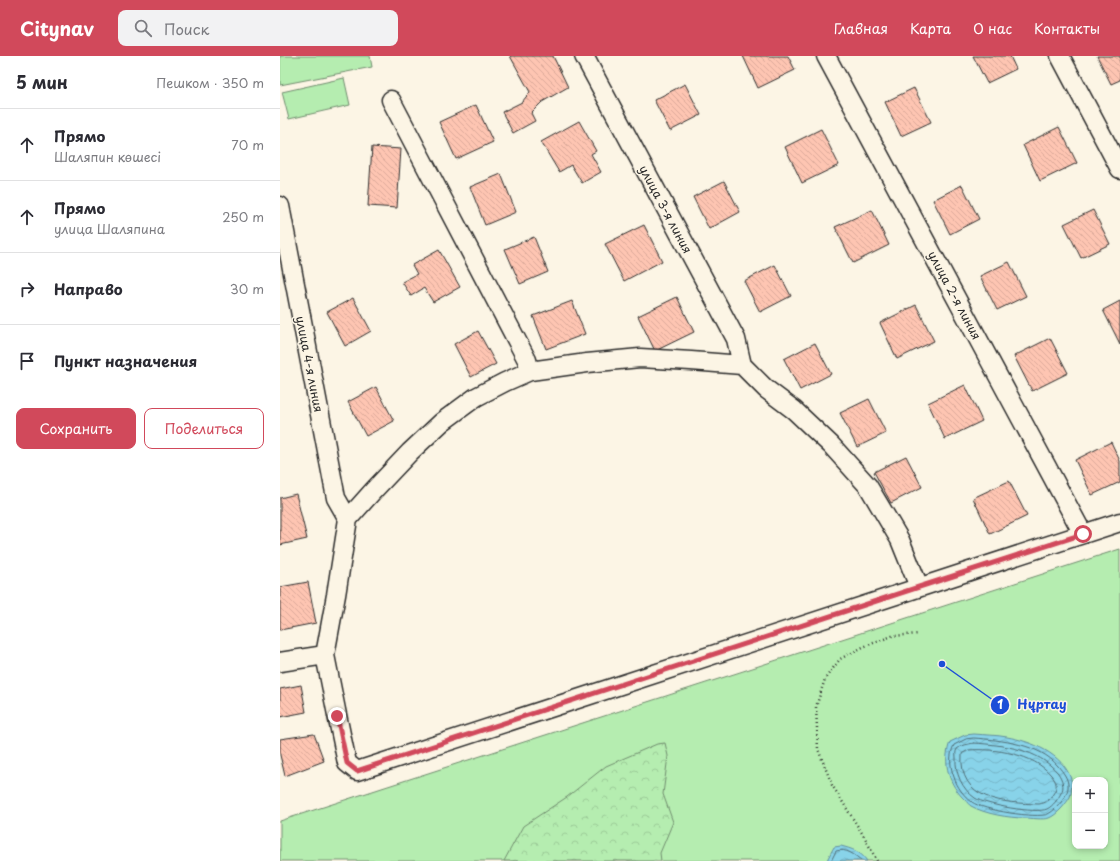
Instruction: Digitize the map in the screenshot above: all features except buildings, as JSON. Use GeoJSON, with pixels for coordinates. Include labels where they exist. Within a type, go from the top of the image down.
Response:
{"type":"FeatureCollection","features":[{"type":"Feature","properties":{"kind":"street","name":"улица 3-я линия"},"geometry":{"type":"LineString","coordinates":[[584,56],[736,338],[742,365]]}},
{"type":"Feature","properties":{"kind":"street","name":"улица 2-я линия"},"geometry":{"type":"LineString","coordinates":[[826,56],[1083,534]]}},
{"type":"Feature","properties":{"kind":"street"},"geometry":{"type":"LineString","coordinates":[[1060,56],[1120,169]]}},
{"type":"Feature","properties":{"kind":"street"},"geometry":{"type":"LineString","coordinates":[[391,100],[527,360],[530,371]]}},
{"type":"Feature","properties":{"kind":"street","name":"улица 4-я линия"},"geometry":{"type":"LineString","coordinates":[[280,206],[336,498],[348,520]]}},
{"type":"Feature","properties":{"kind":"street"},"geometry":{"type":"LineString","coordinates":[[919,587],[900,540],[868,486],[831,445],[794,410],[766,389],[742,365],[640,358],[530,371],[476,397],[442,422],[410,452],[348,520],[325,655],[347,763],[357,771],[1120,522]]}},
{"type":"Feature","properties":{"kind":"street"},"geometry":{"type":"LineString","coordinates":[[280,662],[325,655]]}},
{"type":"Feature","properties":{"kind":"path"},"geometry":{"type":"LineString","coordinates":[[877,861],[865,838],[832,785],[818,749],[816,707],[825,679],[840,659],[863,647],[892,636],[919,634]]}},
{"type":"Feature","properties":{"kind":"green space"},"geometry":{"type":"Polygon","coordinates":[[[280,56],[370,56],[372,67],[280,85],[280,56]]]}},
{"type":"Feature","properties":{"kind":"green space"},"geometry":{"type":"Polygon","coordinates":[[[344,78],[350,105],[289,119],[282,92],[344,78]]]}},
{"type":"Feature","properties":{"kind":"green space"},"geometry":{"type":"Polygon","coordinates":[[[1120,549],[1120,861],[280,861],[280,821],[1120,549]]]}},
{"type":"Feature","properties":{"kind":"green space"},"geometry":{"type":"Polygon","coordinates":[[[665,743],[668,756],[663,794],[673,822],[660,853],[661,861],[504,861],[523,826],[567,797],[606,766],[657,744],[665,743]]]}},
{"type":"Feature","properties":{"kind":"water"},"geometry":{"type":"Polygon","coordinates":[[[974,734],[1016,739],[1036,745],[1045,750],[1061,762],[1067,770],[1072,786],[1070,797],[1061,809],[1049,818],[1044,819],[997,815],[970,806],[955,788],[948,773],[947,766],[950,742],[965,735],[974,734]]]}},
{"type":"Feature","properties":{"kind":"water"},"geometry":{"type":"Polygon","coordinates":[[[841,846],[859,853],[867,861],[827,861],[834,847],[841,846]]]}},
{"type":"Feature","properties":{"kind":"place","name":"Нұртау"},"geometry":{"type":"Point","coordinates":[942,664]}},
{"type":"Feature","properties":{"kind":"route"},"geometry":{"type":"LineString","coordinates":[[337,716],[347,763],[357,771],[1083,534]]}}]}
